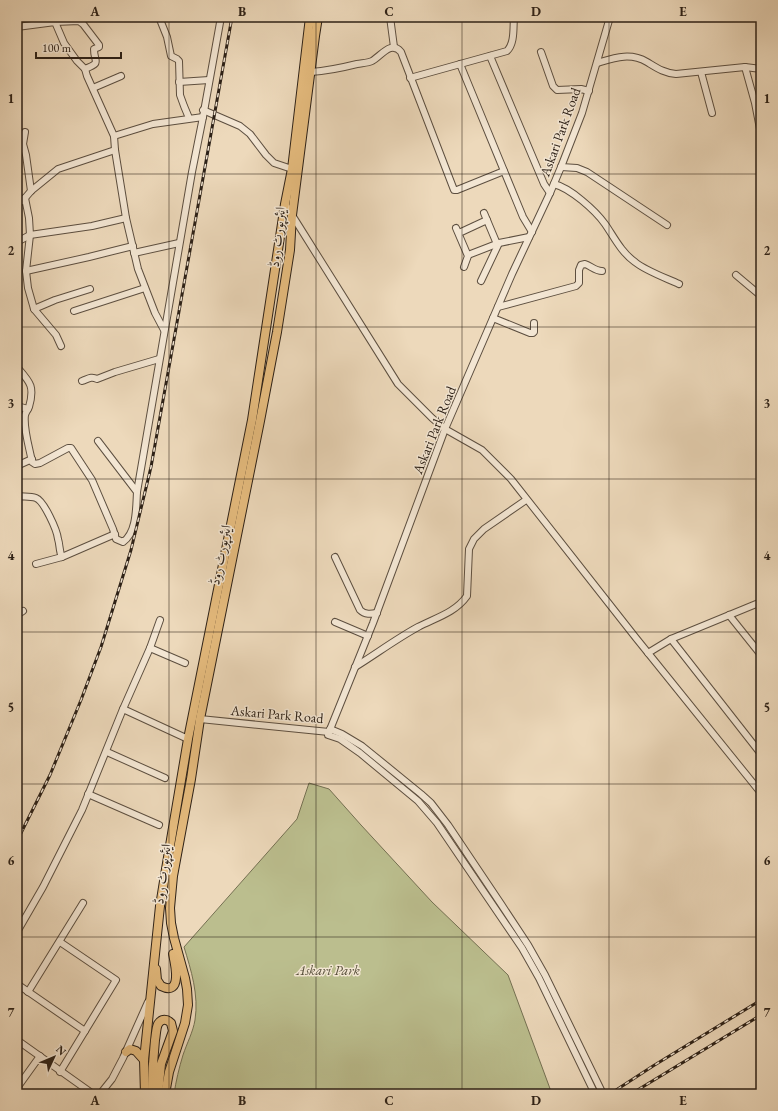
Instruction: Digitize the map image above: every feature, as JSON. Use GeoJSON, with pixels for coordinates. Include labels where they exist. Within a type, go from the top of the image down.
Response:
{"type":"FeatureCollection","features":[{"type":"Feature","properties":{"kind":"main road","name":"ایئرپورٹ روڈ"},"geometry":{"type":"LineString","coordinates":[[145,1094],[144,1060],[162,890],[188,739],[252,420],[285,204],[292,169],[310,17]]}},
{"type":"Feature","properties":{"kind":"main road","name":"ایئرپورٹ روڈ"},"geometry":{"type":"LineString","coordinates":[[165,1094],[169,1072],[185,1023],[188,1005],[185,978],[172,928],[170,908],[173,876],[200,719],[273,354],[290,250],[292,215],[318,17]]}},
{"type":"Feature","properties":{"kind":"main road"},"geometry":{"type":"LineString","coordinates":[[155,952],[156,974],[159,984],[165,988],[171,987],[175,984],[176,976],[170,936],[172,928]]}},
{"type":"Feature","properties":{"kind":"main road"},"geometry":{"type":"LineString","coordinates":[[152,1094],[156,1031],[160,1022],[162,1020],[166,1020],[172,1023],[173,1031],[161,1064],[158,1094]]}},
{"type":"Feature","properties":{"kind":"main road"},"geometry":{"type":"LineString","coordinates":[[126,1052],[130,1050],[136,1051],[144,1060]]}},
{"type":"Feature","properties":{"kind":"street"},"geometry":{"type":"LineString","coordinates":[[159,17],[167,37],[171,56],[179,61],[179,82],[182,100],[189,118]]}},
{"type":"Feature","properties":{"kind":"street"},"geometry":{"type":"LineString","coordinates":[[17,367],[30,382],[32,390],[28,409],[25,415],[32,462],[35,464],[40,463],[68,448],[71,448],[92,480],[116,539],[123,542],[128,539],[134,522],[137,492],[159,359],[221,17]]}},
{"type":"Feature","properties":{"kind":"street"},"geometry":{"type":"LineString","coordinates":[[390,17],[394,47],[400,52],[454,190],[504,171]]}},
{"type":"Feature","properties":{"kind":"street"},"geometry":{"type":"LineString","coordinates":[[410,78],[505,52],[512,46],[514,17]]}},
{"type":"Feature","properties":{"kind":"street","name":"Askari Park Road"},"geometry":{"type":"LineString","coordinates":[[200,719],[329,732],[377,613],[445,429],[512,274],[561,167],[582,113],[610,17]]}},
{"type":"Feature","properties":{"kind":"street"},"geometry":{"type":"LineString","coordinates":[[17,26],[77,19],[83,24],[99,45],[99,47],[94,49],[96,63],[85,69]]}},
{"type":"Feature","properties":{"kind":"street"},"geometry":{"type":"LineString","coordinates":[[55,22],[64,43],[85,69],[114,136],[126,218],[138,269],[155,313],[164,330]]}},
{"type":"Feature","properties":{"kind":"street"},"geometry":{"type":"LineString","coordinates":[[311,72],[330,70],[369,62],[384,51],[394,47]]}},
{"type":"Feature","properties":{"kind":"street"},"geometry":{"type":"LineString","coordinates":[[541,52],[552,86],[557,90],[581,89],[589,91]]}},
{"type":"Feature","properties":{"kind":"street"},"geometry":{"type":"LineString","coordinates":[[490,56],[544,184],[550,192]]}},
{"type":"Feature","properties":{"kind":"street"},"geometry":{"type":"LineString","coordinates":[[597,63],[627,56],[640,59],[668,74],[745,67],[761,69]]}},
{"type":"Feature","properties":{"kind":"street"},"geometry":{"type":"LineString","coordinates":[[460,64],[530,234],[498,243],[468,255]]}},
{"type":"Feature","properties":{"kind":"street"},"geometry":{"type":"LineString","coordinates":[[745,67],[755,103],[761,134]]}},
{"type":"Feature","properties":{"kind":"street"},"geometry":{"type":"LineString","coordinates":[[701,72],[712,112]]}},
{"type":"Feature","properties":{"kind":"street"},"geometry":{"type":"LineString","coordinates":[[93,88],[121,76]]}},
{"type":"Feature","properties":{"kind":"street"},"geometry":{"type":"LineString","coordinates":[[179,82],[209,80]]}},
{"type":"Feature","properties":{"kind":"street"},"geometry":{"type":"LineString","coordinates":[[114,136],[153,124],[203,114],[240,126],[250,134],[274,163],[292,169]]}},
{"type":"Feature","properties":{"kind":"street"},"geometry":{"type":"LineString","coordinates":[[25,132],[23,144],[31,190]]}},
{"type":"Feature","properties":{"kind":"street"},"geometry":{"type":"LineString","coordinates":[[17,205],[31,190],[58,169],[115,150]]}},
{"type":"Feature","properties":{"kind":"street"},"geometry":{"type":"LineString","coordinates":[[561,167],[577,168],[587,172],[667,225]]}},
{"type":"Feature","properties":{"kind":"street"},"geometry":{"type":"LineString","coordinates":[[554,184],[569,191],[588,206],[605,223],[617,244],[635,262],[679,284]]}},
{"type":"Feature","properties":{"kind":"street"},"geometry":{"type":"LineString","coordinates":[[25,198],[29,218],[30,235],[26,271],[28,288],[34,309],[56,335],[61,346]]}},
{"type":"Feature","properties":{"kind":"street"},"geometry":{"type":"LineString","coordinates":[[285,204],[398,384],[445,429],[482,450],[511,479],[526,500],[761,793]]}},
{"type":"Feature","properties":{"kind":"street"},"geometry":{"type":"LineString","coordinates":[[464,267],[468,255],[457,230],[486,217],[498,243],[481,281]]}},
{"type":"Feature","properties":{"kind":"street"},"geometry":{"type":"LineString","coordinates":[[17,242],[30,235],[92,226],[126,218]]}},
{"type":"Feature","properties":{"kind":"street"},"geometry":{"type":"LineString","coordinates":[[134,253],[179,244]]}},
{"type":"Feature","properties":{"kind":"street"},"geometry":{"type":"LineString","coordinates":[[26,271],[83,259],[133,246]]}},
{"type":"Feature","properties":{"kind":"street"},"geometry":{"type":"LineString","coordinates":[[498,307],[576,286],[579,283],[579,270],[581,265],[590,265],[598,271],[602,271]]}},
{"type":"Feature","properties":{"kind":"street"},"geometry":{"type":"LineString","coordinates":[[736,275],[761,296]]}},
{"type":"Feature","properties":{"kind":"street"},"geometry":{"type":"LineString","coordinates":[[74,311],[145,288]]}},
{"type":"Feature","properties":{"kind":"street"},"geometry":{"type":"LineString","coordinates":[[34,309],[55,300],[90,289]]}},
{"type":"Feature","properties":{"kind":"street"},"geometry":{"type":"LineString","coordinates":[[493,318],[530,333],[534,332],[534,324]]}},
{"type":"Feature","properties":{"kind":"street"},"geometry":{"type":"LineString","coordinates":[[82,381],[94,377],[97,379],[159,359]]}},
{"type":"Feature","properties":{"kind":"street"},"geometry":{"type":"LineString","coordinates":[[17,406],[28,409]]}},
{"type":"Feature","properties":{"kind":"street"},"geometry":{"type":"LineString","coordinates":[[98,441],[137,492]]}},
{"type":"Feature","properties":{"kind":"street"},"geometry":{"type":"LineString","coordinates":[[17,465],[32,459]]}},
{"type":"Feature","properties":{"kind":"street"},"geometry":{"type":"LineString","coordinates":[[17,496],[36,498],[40,501],[54,525],[62,557]]}},
{"type":"Feature","properties":{"kind":"street"},"geometry":{"type":"LineString","coordinates":[[355,667],[418,627],[452,611],[463,602],[468,596],[469,549],[474,539],[484,529],[526,500]]}},
{"type":"Feature","properties":{"kind":"street"},"geometry":{"type":"LineString","coordinates":[[36,564],[62,557],[115,534]]}},
{"type":"Feature","properties":{"kind":"street"},"geometry":{"type":"LineString","coordinates":[[335,557],[360,610],[368,614],[377,613]]}},
{"type":"Feature","properties":{"kind":"street"},"geometry":{"type":"LineString","coordinates":[[648,653],[671,639],[761,602]]}},
{"type":"Feature","properties":{"kind":"street"},"geometry":{"type":"LineString","coordinates":[[17,615],[23,611]]}},
{"type":"Feature","properties":{"kind":"street"},"geometry":{"type":"LineString","coordinates":[[729,615],[761,655]]}},
{"type":"Feature","properties":{"kind":"street"},"geometry":{"type":"LineString","coordinates":[[17,932],[43,887],[82,810],[123,709],[150,648],[160,620]]}},
{"type":"Feature","properties":{"kind":"street"},"geometry":{"type":"LineString","coordinates":[[335,622],[368,636]]}},
{"type":"Feature","properties":{"kind":"street"},"geometry":{"type":"LineString","coordinates":[[671,639],[759,746],[761,754]]}},
{"type":"Feature","properties":{"kind":"street"},"geometry":{"type":"LineString","coordinates":[[150,648],[185,663]]}},
{"type":"Feature","properties":{"kind":"street"},"geometry":{"type":"LineString","coordinates":[[123,709],[188,739]]}},
{"type":"Feature","properties":{"kind":"street"},"geometry":{"type":"LineString","coordinates":[[329,732],[360,753],[418,801],[437,823],[522,948],[539,978],[595,1094]]}},
{"type":"Feature","properties":{"kind":"street"},"geometry":{"type":"LineString","coordinates":[[329,732],[342,734],[362,746],[431,803],[444,820],[501,904],[538,963],[573,1030],[603,1094]]}},
{"type":"Feature","properties":{"kind":"street"},"geometry":{"type":"LineString","coordinates":[[106,752],[165,778]]}},
{"type":"Feature","properties":{"kind":"street"},"geometry":{"type":"LineString","coordinates":[[88,794],[158,825]]}},
{"type":"Feature","properties":{"kind":"street"},"geometry":{"type":"LineString","coordinates":[[28,992],[84,903]]}},
{"type":"Feature","properties":{"kind":"street"},"geometry":{"type":"LineString","coordinates":[[60,942],[116,980],[60,1072]]}},
{"type":"Feature","properties":{"kind":"street"},"geometry":{"type":"LineString","coordinates":[[17,984],[85,1031]]}},
{"type":"Feature","properties":{"kind":"street"},"geometry":{"type":"LineString","coordinates":[[100,1094],[112,1078],[126,1052],[150,999]]}},
{"type":"Feature","properties":{"kind":"street"},"geometry":{"type":"LineString","coordinates":[[17,1040],[93,1094]]}},
{"type":"Feature","properties":{"kind":"street"},"geometry":{"type":"LineString","coordinates":[[17,1088],[40,1056]]}},
{"type":"Feature","properties":{"kind":"green space","name":"Askari Park"},"geometry":{"type":"Polygon","coordinates":[[[309,783],[329,789],[432,902],[508,975],[552,1094],[174,1094],[182,1060],[194,1024],[196,1011],[194,983],[184,947],[297,819],[309,783]]]}},
{"type":"Feature","properties":{"kind":"railway"},"geometry":{"type":"LineString","coordinates":[[17,841],[50,775],[81,700],[101,647],[131,550],[151,467],[232,17]]}},
{"type":"Feature","properties":{"kind":"railway"},"geometry":{"type":"LineString","coordinates":[[610,1094],[761,1000]]}},
{"type":"Feature","properties":{"kind":"railway"},"geometry":{"type":"LineString","coordinates":[[631,1094],[761,1015]]}}]}
